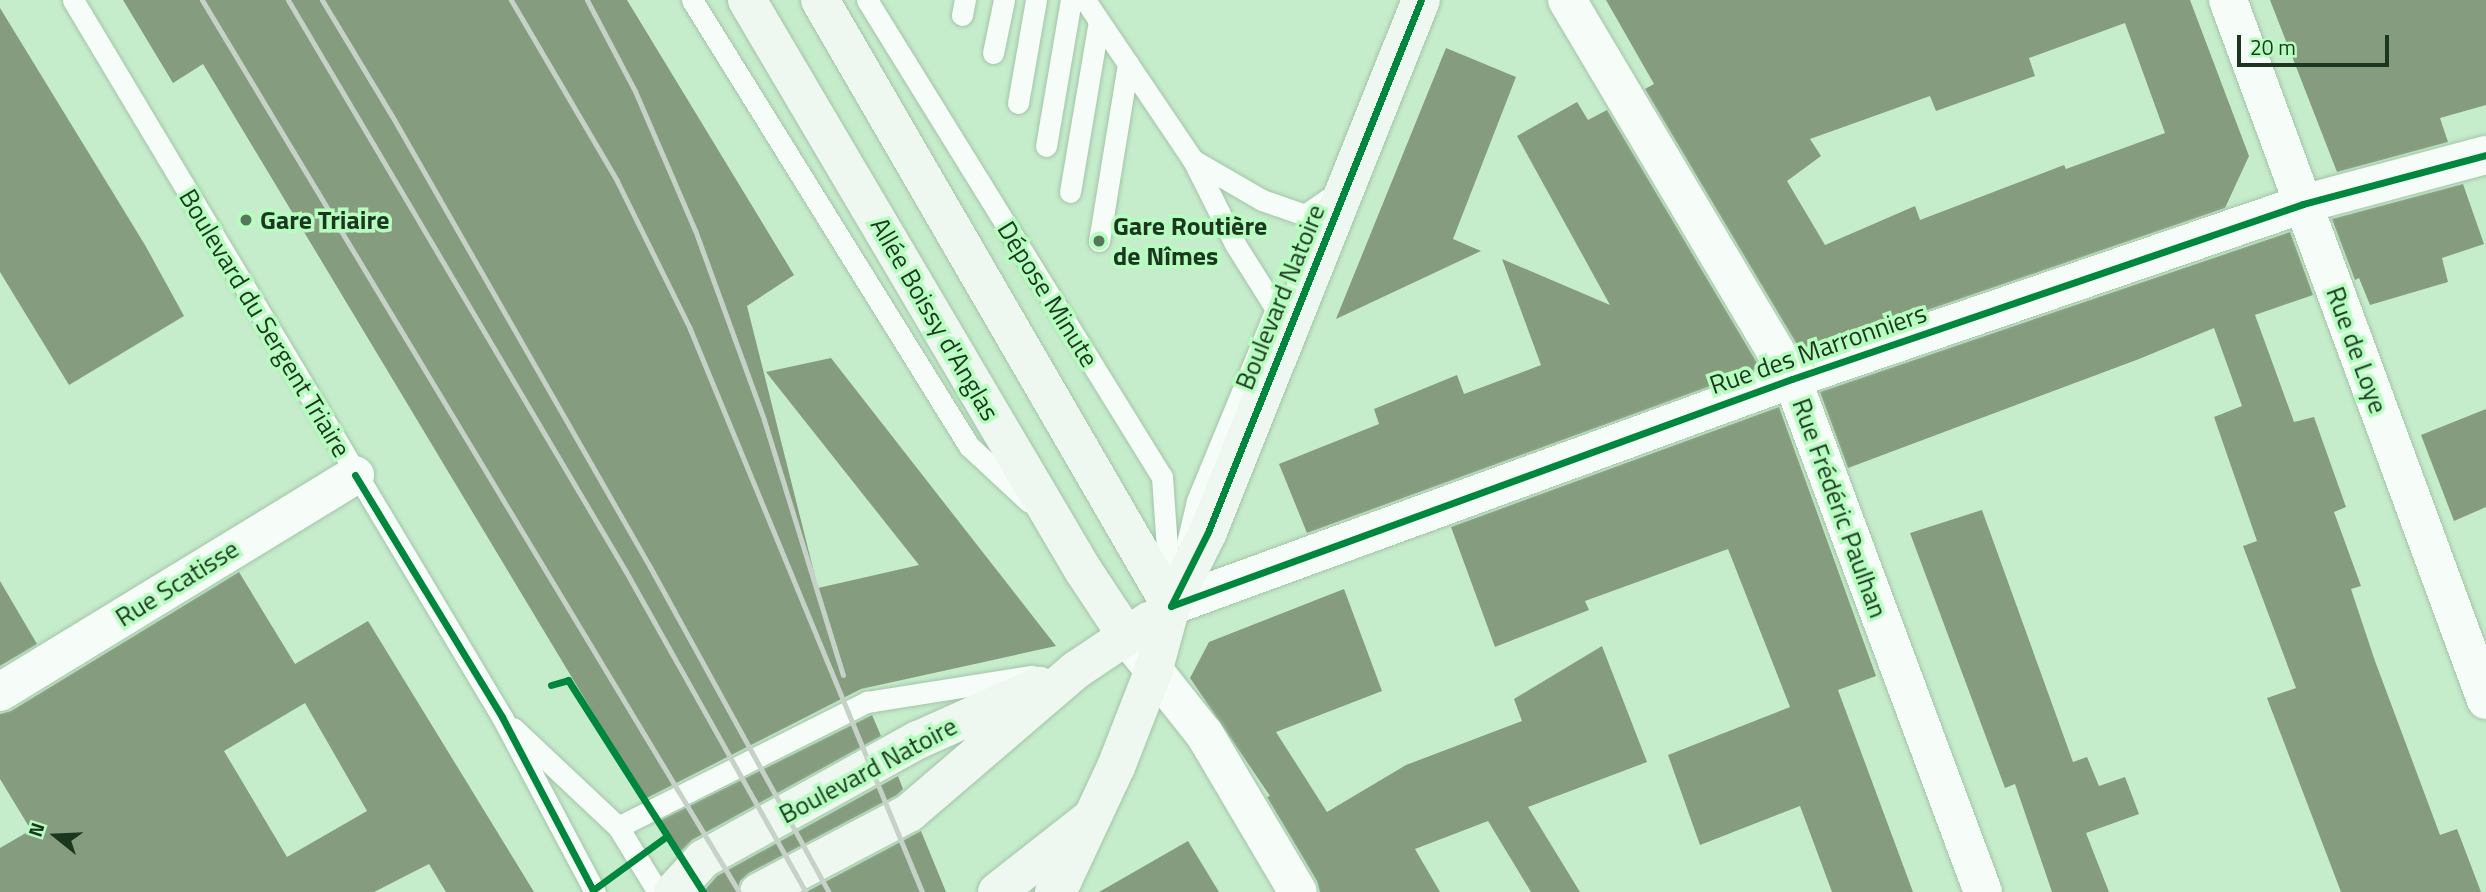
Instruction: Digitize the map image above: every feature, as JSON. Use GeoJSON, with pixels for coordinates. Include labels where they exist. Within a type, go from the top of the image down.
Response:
{"type":"FeatureCollection","features":[{"type":"Feature","properties":{"kind":"main road","name":"Allée Boissy d'Anglas"},"geometry":{"type":"LineString","coordinates":[[747,0],[1058,528],[1126,635]]}},
{"type":"Feature","properties":{"kind":"main road"},"geometry":{"type":"LineString","coordinates":[[820,0],[1171,606]]}},
{"type":"Feature","properties":{"kind":"main road","name":"Boulevard Natoire"},"geometry":{"type":"LineString","coordinates":[[997,892],[1091,818],[1116,768],[1153,672],[1171,606],[1208,532],[1421,0]]}},
{"type":"Feature","properties":{"kind":"main road","name":"Boulevard Natoire"},"geometry":{"type":"LineString","coordinates":[[759,892],[909,813],[1076,670],[1171,606]]}},
{"type":"Feature","properties":{"kind":"main road","name":"Boulevard Natoire"},"geometry":{"type":"LineString","coordinates":[[674,892],[703,859],[870,766],[918,740],[1076,670]]}},
{"type":"Feature","properties":{"kind":"main road"},"geometry":{"type":"LineString","coordinates":[[1054,892],[1063,880],[1091,818]]}},
{"type":"Feature","properties":{"kind":"street","name":"Rue Frédéric Paulhan"},"geometry":{"type":"LineString","coordinates":[[1567,0],[1792,380],[1983,892]]}},
{"type":"Feature","properties":{"kind":"street","name":"Rue de Loye"},"geometry":{"type":"LineString","coordinates":[[2228,0],[2486,700]]}},
{"type":"Feature","properties":{"kind":"street","name":"Rue des Marronniers"},"geometry":{"type":"LineString","coordinates":[[1171,606],[1792,380],[2303,204],[2486,155]]}},
{"type":"Feature","properties":{"kind":"street","name":"Rue Scatisse"},"geometry":{"type":"LineString","coordinates":[[0,692],[355,475]]}},
{"type":"Feature","properties":{"kind":"street"},"geometry":{"type":"LineString","coordinates":[[1126,635],[1205,735],[1298,892]]}},
{"type":"Feature","properties":{"kind":"lane","name":"Boulevard du Sergent Triaire"},"geometry":{"type":"LineString","coordinates":[[73,0],[502,717],[595,892]]}},
{"type":"Feature","properties":{"kind":"lane"},"geometry":{"type":"LineString","coordinates":[[692,0],[969,446],[1058,528]]}},
{"type":"Feature","properties":{"kind":"lane","name":"Dépose Minute"},"geometry":{"type":"LineString","coordinates":[[867,0],[1161,477],[1171,606]]}},
{"type":"Feature","properties":{"kind":"lane"},"geometry":{"type":"LineString","coordinates":[[993,53],[1004,0]]}},
{"type":"Feature","properties":{"kind":"lane"},"geometry":{"type":"LineString","coordinates":[[1018,103],[1036,0]]}},
{"type":"Feature","properties":{"kind":"lane"},"geometry":{"type":"LineString","coordinates":[[1046,146],[1071,0]]}},
{"type":"Feature","properties":{"kind":"lane"},"geometry":{"type":"LineString","coordinates":[[1085,0],[1193,160],[1262,200],[1305,215],[1347,185]]}},
{"type":"Feature","properties":{"kind":"lane"},"geometry":{"type":"LineString","coordinates":[[1070,192],[1099,21]]}},
{"type":"Feature","properties":{"kind":"lane"},"geometry":{"type":"LineString","coordinates":[[1099,241],[1128,63]]}},
{"type":"Feature","properties":{"kind":"lane","name":"Boulevard Natoire"},"geometry":{"type":"LineString","coordinates":[[1171,606],[1197,501],[1276,309],[1235,244],[1193,160]]}},
{"type":"Feature","properties":{"kind":"lane"},"geometry":{"type":"LineString","coordinates":[[618,827],[867,702],[1076,670]]}},
{"type":"Feature","properties":{"kind":"lane","name":"Boulevard du Sergent Triaire"},"geometry":{"type":"LineString","coordinates":[[502,717],[618,827],[657,892]]}},
{"type":"Feature","properties":{"kind":"building"},"geometry":{"type":"Polygon","coordinates":[[[123,0],[627,0],[794,275],[747,306],[818,588],[919,565],[766,372],[831,358],[1056,646],[861,689],[645,799],[203,64],[173,83],[123,0]]]}},
{"type":"Feature","properties":{"kind":"building"},"geometry":{"type":"Polygon","coordinates":[[[1606,0],[2190,0],[2249,156],[2225,208],[1802,353],[1645,89],[1654,84],[1606,0]],[[2125,23],[2029,58],[2035,76],[1936,111],[1930,96],[1810,139],[1821,156],[1787,181],[1825,245],[1915,206],[1920,220],[2064,165],[2066,169],[2165,133],[2125,23]]]}},
{"type":"Feature","properties":{"kind":"building"},"geometry":{"type":"Polygon","coordinates":[[[2270,0],[2486,0],[2486,105],[2440,118],[2448,142],[2337,172],[2270,0]]]}},
{"type":"Feature","properties":{"kind":"building"},"geometry":{"type":"Polygon","coordinates":[[[0,8],[145,245],[184,316],[69,385],[0,272],[0,8]]]}},
{"type":"Feature","properties":{"kind":"building"},"geometry":{"type":"Polygon","coordinates":[[[1446,48],[1516,77],[1453,239],[1481,251],[1336,319],[1446,48]]]}},
{"type":"Feature","properties":{"kind":"building"},"geometry":{"type":"Polygon","coordinates":[[[1577,102],[1588,120],[1607,110],[1760,368],[1307,533],[1279,464],[1379,424],[1374,409],[1457,375],[1464,394],[1541,365],[1502,259],[1610,305],[1517,136],[1577,102]]]}},
{"type":"Feature","properties":{"kind":"building"},"geometry":{"type":"Polygon","coordinates":[[[2463,184],[2484,244],[2442,258],[2448,282],[2370,305],[2359,278],[2355,280],[2332,219],[2463,184]]]}},
{"type":"Feature","properties":{"kind":"building"},"geometry":{"type":"Polygon","coordinates":[[[2290,232],[2313,295],[2255,315],[2294,422],[2314,417],[2346,507],[2334,512],[2361,586],[2351,589],[2375,661],[2440,835],[2457,829],[2481,892],[2341,892],[2267,698],[2296,688],[2243,546],[2257,541],[2214,417],[2242,406],[2214,328],[2139,359],[1848,468],[1820,392],[2290,232]]]}},
{"type":"Feature","properties":{"kind":"building"},"geometry":{"type":"Polygon","coordinates":[[[1779,407],[1876,676],[1838,690],[1913,892],[1832,892],[1800,806],[1700,845],[1668,755],[1790,707],[1728,549],[1585,601],[1589,610],[1495,647],[1451,527],[1779,407]]]}},
{"type":"Feature","properties":{"kind":"building"},"geometry":{"type":"Polygon","coordinates":[[[2486,409],[2486,507],[2454,521],[2421,435],[2486,409]]]}},
{"type":"Feature","properties":{"kind":"building"},"geometry":{"type":"Polygon","coordinates":[[[1982,510],[2073,762],[2087,757],[2099,786],[2125,777],[2139,814],[2086,833],[2109,892],[2052,892],[2015,784],[2005,788],[1910,533],[1982,510]]]}},
{"type":"Feature","properties":{"kind":"building"},"geometry":{"type":"Polygon","coordinates":[[[239,572],[295,664],[368,621],[534,892],[446,892],[429,864],[374,892],[0,892],[0,848],[31,830],[0,779],[0,714],[11,711],[239,572]],[[305,703],[224,751],[287,857],[367,811],[305,703]]]}},
{"type":"Feature","properties":{"kind":"building"},"geometry":{"type":"Polygon","coordinates":[[[0,581],[37,644],[0,666],[0,581]]]}},
{"type":"Feature","properties":{"kind":"building"},"geometry":{"type":"Polygon","coordinates":[[[1344,589],[1382,691],[1276,732],[1327,812],[1406,765],[1522,721],[1514,699],[1602,646],[1647,762],[1528,807],[1580,892],[1531,892],[1488,821],[1415,849],[1440,892],[1320,892],[1317,881],[1267,797],[1270,796],[1190,678],[1209,642],[1344,589]]]}},
{"type":"Feature","properties":{"kind":"building"},"geometry":{"type":"Polygon","coordinates":[[[872,715],[881,736],[692,840],[678,854],[659,821],[872,715]]]}},
{"type":"Feature","properties":{"kind":"building"},"geometry":{"type":"Polygon","coordinates":[[[898,776],[903,789],[897,795],[749,873],[740,881],[737,892],[703,892],[717,876],[898,776]]]}},
{"type":"Feature","properties":{"kind":"building"},"geometry":{"type":"Polygon","coordinates":[[[921,831],[946,892],[806,892],[919,832],[921,831]]]}},
{"type":"Feature","properties":{"kind":"building"},"geometry":{"type":"Polygon","coordinates":[[[1188,841],[1219,892],[1099,892],[1188,841]]]}},
{"type":"Feature","properties":{"kind":"railway"},"geometry":{"type":"LineString","coordinates":[[202,0],[739,892]]}},
{"type":"Feature","properties":{"kind":"railway"},"geometry":{"type":"LineString","coordinates":[[288,0],[625,570],[806,892]]}},
{"type":"Feature","properties":{"kind":"railway"},"geometry":{"type":"LineString","coordinates":[[322,0],[392,116],[650,567],[829,892]]}},
{"type":"Feature","properties":{"kind":"railway"},"geometry":{"type":"LineString","coordinates":[[511,0],[617,181],[690,329],[922,892]]}},
{"type":"Feature","properties":{"kind":"railway"},"geometry":{"type":"LineString","coordinates":[[587,0],[635,91],[695,230],[764,420],[843,675]]}},
{"type":"Feature","properties":{"kind":"cycle path"},"geometry":{"type":"LineString","coordinates":[[1171,606],[1208,532],[1421,0]]}},
{"type":"Feature","properties":{"kind":"cycle path"},"geometry":{"type":"LineString","coordinates":[[1171,606],[1792,379],[2303,204],[2486,155]]}},
{"type":"Feature","properties":{"kind":"cycle path"},"geometry":{"type":"LineString","coordinates":[[355,475],[502,717],[593,890],[667,836]]}},
{"type":"Feature","properties":{"kind":"cycle path"},"geometry":{"type":"LineString","coordinates":[[551,685],[568,680],[703,892]]}},
{"type":"Feature","properties":{"kind":"place","name":"Gare Triaire"},"geometry":{"type":"Point","coordinates":[246,220]}},
{"type":"Feature","properties":{"kind":"place","name":"Gare Routière de Nîmes"},"geometry":{"type":"Point","coordinates":[1099,241]}}]}
